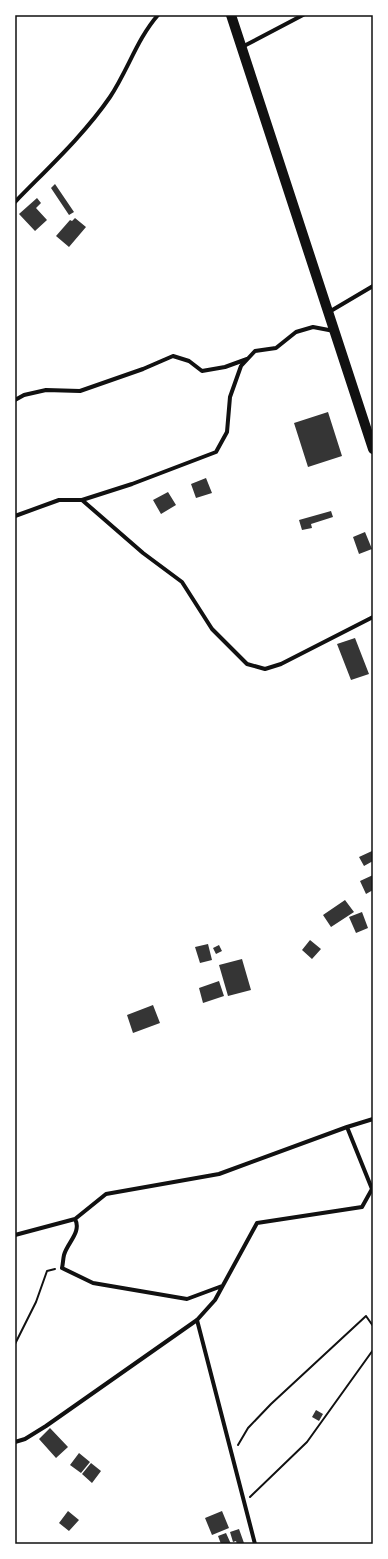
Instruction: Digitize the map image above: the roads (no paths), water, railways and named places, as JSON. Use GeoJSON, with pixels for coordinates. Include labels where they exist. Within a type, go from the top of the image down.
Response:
{"type":"FeatureCollection","features":[{"type":"Feature","properties":{"kind":"main road"},"geometry":{"type":"LineString","coordinates":[[231,15],[373,448]]}},
{"type":"Feature","properties":{"kind":"street"},"geometry":{"type":"LineString","coordinates":[[15,202],[72,143],[110,97],[147,28],[158,15]]}},
{"type":"Feature","properties":{"kind":"street"},"geometry":{"type":"LineString","coordinates":[[242,47],[303,15]]}},
{"type":"Feature","properties":{"kind":"street"},"geometry":{"type":"LineString","coordinates":[[328,312],[373,286]]}},
{"type":"Feature","properties":{"kind":"street"},"geometry":{"type":"LineString","coordinates":[[15,516],[59,500],[82,500],[140,481],[216,452],[227,432],[230,397],[241,366],[247,359],[255,351],[276,348],[296,332],[313,327],[335,331]]}},
{"type":"Feature","properties":{"kind":"street"},"geometry":{"type":"LineString","coordinates":[[15,400],[24,395],[46,390],[80,391],[142,369],[173,356],[189,361],[202,371],[224,367],[247,359]]}},
{"type":"Feature","properties":{"kind":"street"},"geometry":{"type":"LineString","coordinates":[[82,500],[143,553],[182,582],[212,629],[247,664],[265,669],[280,664],[373,617]]}},
{"type":"Feature","properties":{"kind":"street"},"geometry":{"type":"LineString","coordinates":[[15,1235],[75,1220],[106,1194],[219,1174],[347,1127],[373,1119]]}},
{"type":"Feature","properties":{"kind":"street"},"geometry":{"type":"LineString","coordinates":[[15,1442],[26,1438],[46,1426],[197,1320],[215,1300],[257,1223],[362,1207],[372,1189],[347,1127]]}},
{"type":"Feature","properties":{"kind":"street"},"geometry":{"type":"LineString","coordinates":[[75,1220],[77,1223],[76,1231],[64,1254],[62,1268],[93,1283],[187,1299],[223,1286]]}},
{"type":"Feature","properties":{"kind":"street"},"geometry":{"type":"LineString","coordinates":[[197,1320],[255,1544]]}}]}
